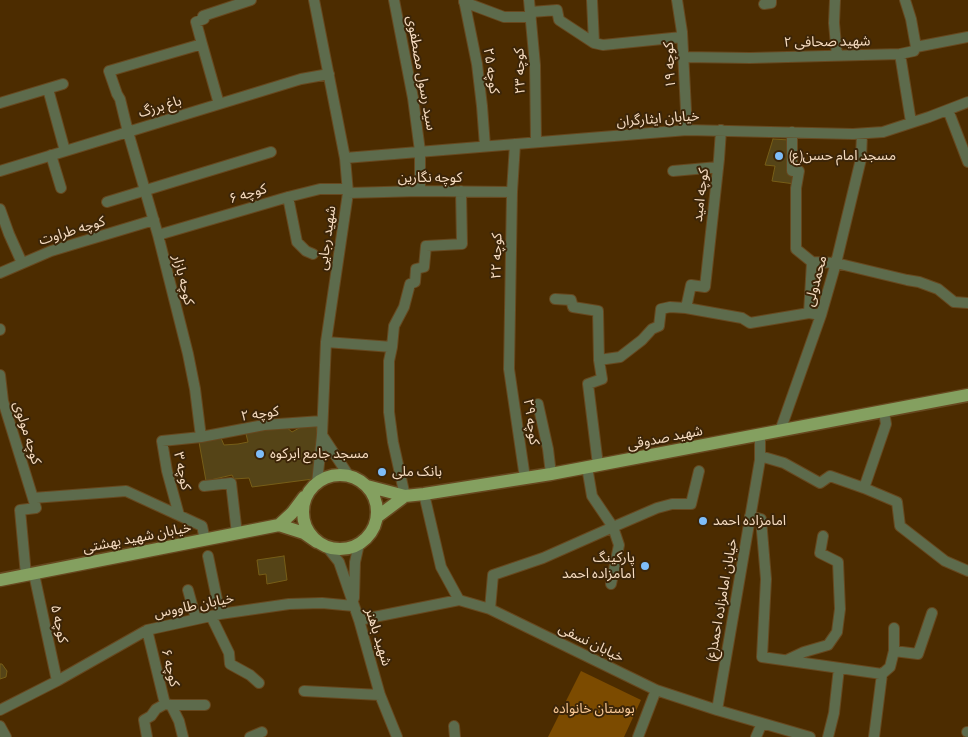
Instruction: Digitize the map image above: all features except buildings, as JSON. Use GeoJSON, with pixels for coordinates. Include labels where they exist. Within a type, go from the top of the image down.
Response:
{"type":"FeatureCollection","features":[{"type":"Feature","properties":{"kind":"main road","name":"شهید صدوقی"},"geometry":{"type":"LineString","coordinates":[[367,486],[405,496],[424,494],[551,474],[968,395]]}},
{"type":"Feature","properties":{"kind":"main road"},"geometry":{"type":"LineString","coordinates":[[349,476],[367,486],[374,496],[377,506],[377,517],[374,528],[360,544],[338,550],[322,545],[304,533],[279,525],[292,513],[313,487],[327,477],[349,476]]}},
{"type":"Feature","properties":{"kind":"main road"},"geometry":{"type":"LineString","coordinates":[[313,487],[304,502],[304,524],[310,534],[322,545]]}},
{"type":"Feature","properties":{"kind":"main road"},"geometry":{"type":"LineString","coordinates":[[377,517],[405,496]]}},
{"type":"Feature","properties":{"kind":"main road","name":"خیابان شهید بهشتی"},"geometry":{"type":"LineString","coordinates":[[0,580],[279,525]]}},
{"type":"Feature","properties":{"kind":"street"},"geometry":{"type":"LineString","coordinates":[[219,104],[196,22],[204,19],[202,16],[251,0]]}},
{"type":"Feature","properties":{"kind":"street","name":"شهید رجایی"},"geometry":{"type":"LineString","coordinates":[[313,487],[322,435],[326,342],[347,191],[346,158],[314,0]]}},
{"type":"Feature","properties":{"kind":"street","name":"سید رسول مصطفوی"},"geometry":{"type":"LineString","coordinates":[[394,0],[413,98],[420,152],[420,191]]}},
{"type":"Feature","properties":{"kind":"street","name":"کوچه ۲۳"},"geometry":{"type":"LineString","coordinates":[[529,0],[534,65],[536,142]]}},
{"type":"Feature","properties":{"kind":"street"},"geometry":{"type":"LineString","coordinates":[[592,0],[594,43]]}},
{"type":"Feature","properties":{"kind":"street","name":"کوچه ۱۹"},"geometry":{"type":"LineString","coordinates":[[677,0],[682,37],[687,130]]}},
{"type":"Feature","properties":{"kind":"street"},"geometry":{"type":"LineString","coordinates":[[835,0],[834,23],[837,56]]}},
{"type":"Feature","properties":{"kind":"street"},"geometry":{"type":"LineString","coordinates":[[905,0],[911,19],[916,47]]}},
{"type":"Feature","properties":{"kind":"street"},"geometry":{"type":"LineString","coordinates":[[464,1],[504,17],[558,10],[559,20],[594,43],[603,44],[682,37]]}},
{"type":"Feature","properties":{"kind":"street","name":"کوچه ۲۵"},"geometry":{"type":"LineString","coordinates":[[464,1],[477,64],[486,146]]}},
{"type":"Feature","properties":{"kind":"street","name":"شهید صحافی ۲"},"geometry":{"type":"LineString","coordinates":[[683,57],[750,58],[900,54],[914,51],[916,47],[968,37]]}},
{"type":"Feature","properties":{"kind":"street","name":"کوچه بازار"},"geometry":{"type":"LineString","coordinates":[[201,437],[188,354],[154,220],[120,99],[109,71],[202,44]]}},
{"type":"Feature","properties":{"kind":"street"},"geometry":{"type":"LineString","coordinates":[[900,54],[911,122]]}},
{"type":"Feature","properties":{"kind":"street","name":"باغ برزگ"},"geometry":{"type":"LineString","coordinates":[[0,171],[301,79],[329,74]]}},
{"type":"Feature","properties":{"kind":"street"},"geometry":{"type":"LineString","coordinates":[[0,103],[63,84]]}},
{"type":"Feature","properties":{"kind":"street"},"geometry":{"type":"LineString","coordinates":[[48,89],[65,151]]}},
{"type":"Feature","properties":{"kind":"street","name":"خیابان ایثارگران"},"geometry":{"type":"LineString","coordinates":[[346,158],[687,130],[862,134],[883,132],[968,102]]}},
{"type":"Feature","properties":{"kind":"street"},"geometry":{"type":"LineString","coordinates":[[948,110],[968,162]]}},
{"type":"Feature","properties":{"kind":"street","name":"کوچه امید"},"geometry":{"type":"LineString","coordinates":[[686,308],[691,285],[705,287],[721,130]]}},
{"type":"Feature","properties":{"kind":"street"},"geometry":{"type":"LineString","coordinates":[[792,132],[792,171],[799,171],[796,188],[796,249],[812,262],[836,263],[919,282],[938,289],[954,302],[968,303]]}},
{"type":"Feature","properties":{"kind":"street","name":"محمدولی"},"geometry":{"type":"LineString","coordinates":[[780,431],[821,315],[836,263],[861,159],[862,134]]}},
{"type":"Feature","properties":{"kind":"street","name":"کوچه ۲۲"},"geometry":{"type":"LineString","coordinates":[[509,369],[512,192],[515,144]]}},
{"type":"Feature","properties":{"kind":"street"},"geometry":{"type":"LineString","coordinates":[[107,202],[270,152]]}},
{"type":"Feature","properties":{"kind":"street"},"geometry":{"type":"LineString","coordinates":[[51,155],[60,188]]}},
{"type":"Feature","properties":{"kind":"street"},"geometry":{"type":"LineString","coordinates":[[673,171],[718,167]]}},
{"type":"Feature","properties":{"kind":"street","name":"کوچه ۶"},"geometry":{"type":"LineString","coordinates":[[158,235],[288,197],[320,190],[347,191]]}},
{"type":"Feature","properties":{"kind":"street","name":"کوچه نگارین"},"geometry":{"type":"LineString","coordinates":[[347,191],[512,192]]}},
{"type":"Feature","properties":{"kind":"street"},"geometry":{"type":"LineString","coordinates":[[405,496],[389,412],[389,360],[394,326],[404,307],[410,284],[414,282],[416,269],[424,267],[426,246],[462,244],[461,191]]}},
{"type":"Feature","properties":{"kind":"street"},"geometry":{"type":"LineString","coordinates":[[288,197],[297,242],[306,251],[313,254]]}},
{"type":"Feature","properties":{"kind":"street"},"geometry":{"type":"LineString","coordinates":[[0,209],[22,262]]}},
{"type":"Feature","properties":{"kind":"street","name":"کوچه طراوت"},"geometry":{"type":"LineString","coordinates":[[0,273],[50,251],[154,220]]}},
{"type":"Feature","properties":{"kind":"street"},"geometry":{"type":"LineString","coordinates":[[809,313],[812,262]]}},
{"type":"Feature","properties":{"kind":"street"},"geometry":{"type":"LineString","coordinates":[[555,299],[571,300],[573,307],[598,311],[602,379],[588,384],[592,496],[613,527],[619,544],[611,584]]}},
{"type":"Feature","properties":{"kind":"street"},"geometry":{"type":"LineString","coordinates":[[600,360],[620,357],[642,340],[652,329],[659,326],[661,309],[670,307],[742,318],[750,323],[809,313],[821,315]]}},
{"type":"Feature","properties":{"kind":"street"},"geometry":{"type":"LineString","coordinates":[[326,342],[392,347]]}},
{"type":"Feature","properties":{"kind":"street","name":"کوچه ۲۹"},"geometry":{"type":"LineString","coordinates":[[509,369],[525,478]]}},
{"type":"Feature","properties":{"kind":"street","name":"کوچه مولوی"},"geometry":{"type":"LineString","coordinates":[[0,375],[1,401],[33,498]]}},
{"type":"Feature","properties":{"kind":"street"},"geometry":{"type":"LineString","coordinates":[[538,404],[551,474]]}},
{"type":"Feature","properties":{"kind":"street"},"geometry":{"type":"LineString","coordinates":[[864,488],[886,424],[884,412]]}},
{"type":"Feature","properties":{"kind":"street","name":"کوچه ۲"},"geometry":{"type":"LineString","coordinates":[[201,437],[264,425],[322,421]]}},
{"type":"Feature","properties":{"kind":"street"},"geometry":{"type":"LineString","coordinates":[[322,435],[349,476]]}},
{"type":"Feature","properties":{"kind":"street","name":"خیابان امامزاده احمد(ع)"},"geometry":{"type":"LineString","coordinates":[[717,710],[760,456],[760,435]]}},
{"type":"Feature","properties":{"kind":"street","name":"کوچه ۳"},"geometry":{"type":"LineString","coordinates":[[179,516],[167,471],[162,441],[201,437]]}},
{"type":"Feature","properties":{"kind":"street"},"geometry":{"type":"LineString","coordinates":[[760,456],[784,463],[820,483],[830,476],[897,502],[900,526],[945,561],[968,571]]}},
{"type":"Feature","properties":{"kind":"street"},"geometry":{"type":"LineString","coordinates":[[490,609],[494,575],[543,558],[657,508],[672,504],[691,504],[699,471]]}},
{"type":"Feature","properties":{"kind":"street"},"geometry":{"type":"LineString","coordinates":[[204,486],[231,483],[237,534]]}},
{"type":"Feature","properties":{"kind":"street"},"geometry":{"type":"LineString","coordinates":[[30,574],[20,510],[36,508],[33,498],[126,491],[202,526],[205,540]]}},
{"type":"Feature","properties":{"kind":"street"},"geometry":{"type":"LineString","coordinates":[[424,494],[441,567],[459,600]]}},
{"type":"Feature","properties":{"kind":"street"},"geometry":{"type":"LineString","coordinates":[[750,516],[761,519],[766,579],[762,657],[882,674]]}},
{"type":"Feature","properties":{"kind":"street"},"geometry":{"type":"LineString","coordinates":[[787,660],[804,652],[828,645],[837,632],[840,609],[838,562],[820,553],[823,536]]}},
{"type":"Feature","properties":{"kind":"street"},"geometry":{"type":"LineString","coordinates":[[354,606],[355,562],[360,544]]}},
{"type":"Feature","properties":{"kind":"street","name":"شهید باهنر"},"geometry":{"type":"LineString","coordinates":[[322,545],[339,562],[359,620],[380,695],[397,737]]}},
{"type":"Feature","properties":{"kind":"street"},"geometry":{"type":"LineString","coordinates":[[208,556],[216,615],[229,653],[230,664],[250,675],[259,683]]}},
{"type":"Feature","properties":{"kind":"street","name":"کوچه ۵"},"geometry":{"type":"LineString","coordinates":[[30,574],[57,681]]}},
{"type":"Feature","properties":{"kind":"street"},"geometry":{"type":"LineString","coordinates":[[188,590],[196,619]]}},
{"type":"Feature","properties":{"kind":"street","name":"خیابان نسفی"},"geometry":{"type":"LineString","coordinates":[[359,620],[459,600],[490,609],[656,690],[810,737]]}},
{"type":"Feature","properties":{"kind":"street","name":"خیابان طاووس"},"geometry":{"type":"LineString","coordinates":[[0,710],[57,681],[147,630],[216,615],[289,604],[322,603],[354,606]]}},
{"type":"Feature","properties":{"kind":"street"},"geometry":{"type":"LineString","coordinates":[[894,651],[918,654],[932,614]]}},
{"type":"Feature","properties":{"kind":"street"},"geometry":{"type":"LineString","coordinates":[[874,737],[882,674],[890,667],[894,651],[894,628]]}},
{"type":"Feature","properties":{"kind":"street","name":"کوچه ۶"},"geometry":{"type":"LineString","coordinates":[[147,630],[168,705],[179,721],[183,737]]}},
{"type":"Feature","properties":{"kind":"street"},"geometry":{"type":"LineString","coordinates":[[828,737],[834,713],[840,668]]}},
{"type":"Feature","properties":{"kind":"street"},"geometry":{"type":"LineString","coordinates":[[638,737],[656,690]]}},
{"type":"Feature","properties":{"kind":"street"},"geometry":{"type":"LineString","coordinates":[[304,691],[380,695]]}},
{"type":"Feature","properties":{"kind":"street"},"geometry":{"type":"LineString","coordinates":[[147,737],[144,720],[151,716],[156,709],[168,705],[205,705]]}},
{"type":"Feature","properties":{"kind":"street"},"geometry":{"type":"LineString","coordinates":[[756,737],[762,723]]}},
{"type":"Feature","properties":{"kind":"street"},"geometry":{"type":"LineString","coordinates":[[0,726],[6,737]]}},
{"type":"Feature","properties":{"kind":"street"},"geometry":{"type":"LineString","coordinates":[[454,726],[455,737]]}},
{"type":"Feature","properties":{"kind":"street"},"geometry":{"type":"LineString","coordinates":[[250,737],[262,732]]}},
{"type":"Feature","properties":{"kind":"green space","name":"بوستان خانواده"},"geometry":{"type":"Polygon","coordinates":[[[581,671],[641,700],[624,737],[548,737],[581,671]]]}},
{"type":"Feature","properties":{"kind":"place","name":"مسجد امام حسن(ع)"},"geometry":{"type":"Point","coordinates":[779,156]}},
{"type":"Feature","properties":{"kind":"place","name":"مسجد جامع ابرکوه"},"geometry":{"type":"Point","coordinates":[260,454]}},
{"type":"Feature","properties":{"kind":"place","name":"بانک ملی"},"geometry":{"type":"Point","coordinates":[382,472]}},
{"type":"Feature","properties":{"kind":"place","name":"امامزاده احمد"},"geometry":{"type":"Point","coordinates":[703,521]}},
{"type":"Feature","properties":{"kind":"place","name":"پارکینگ امامزاده احمد"},"geometry":{"type":"Point","coordinates":[645,566]}}]}
